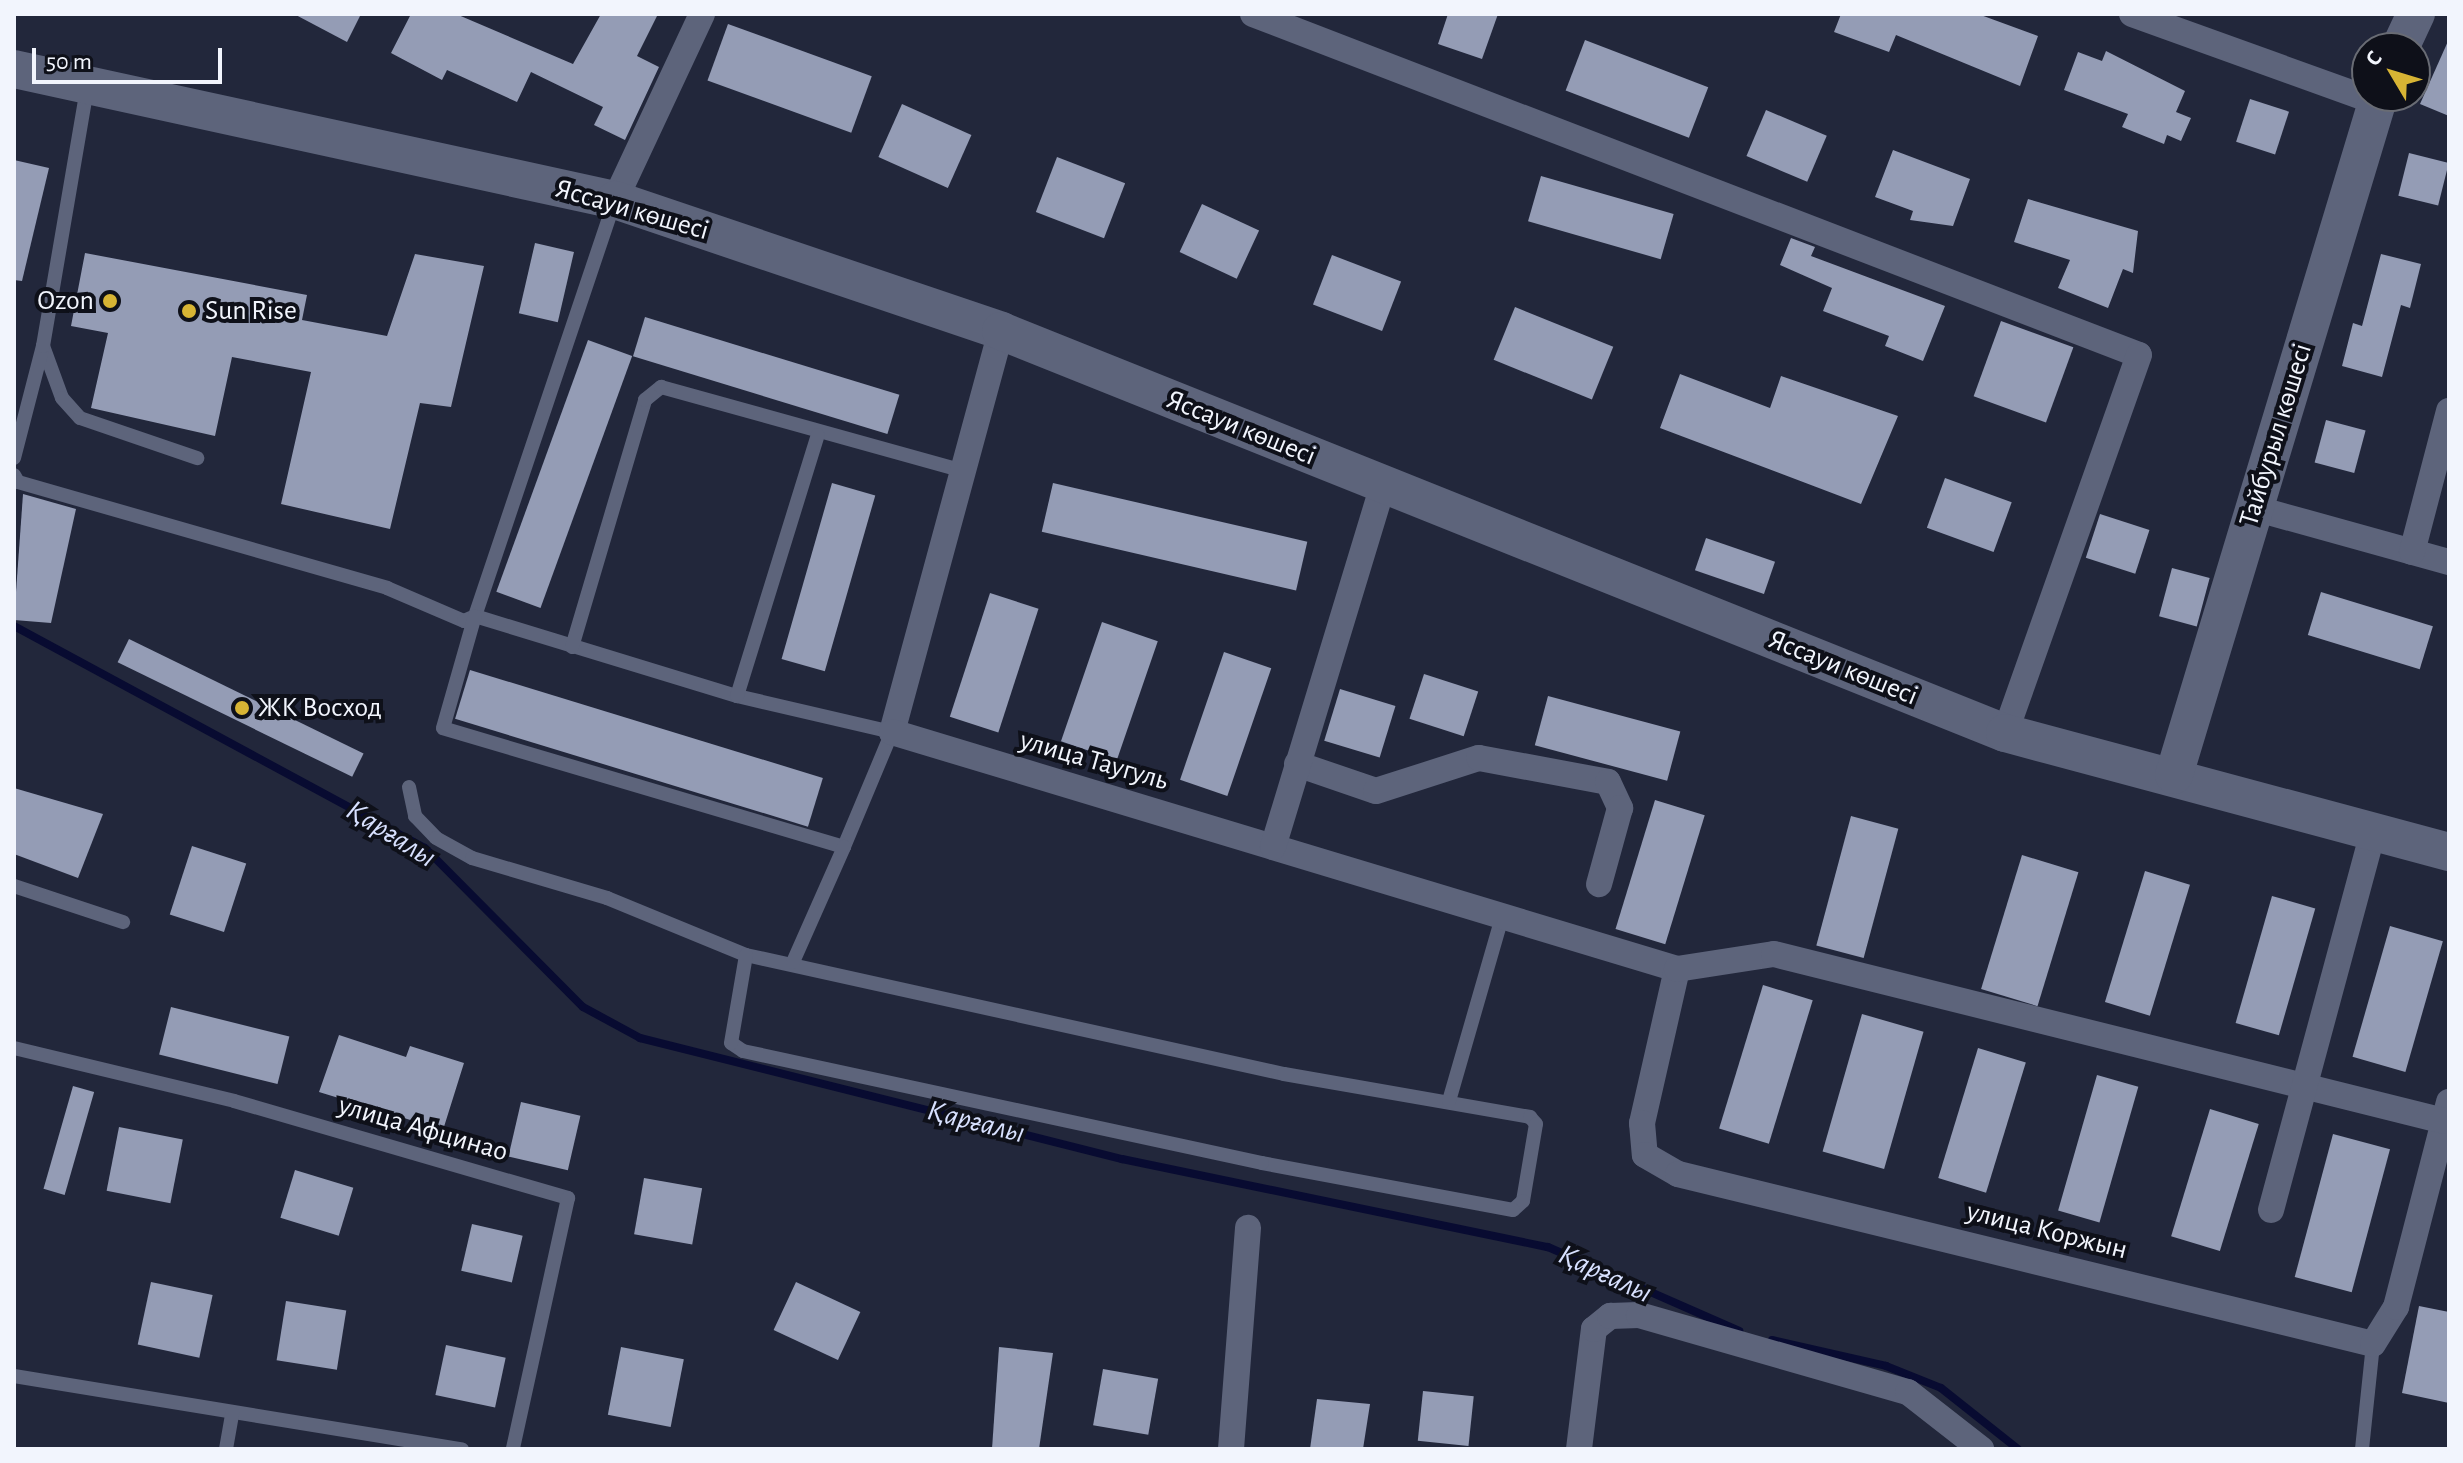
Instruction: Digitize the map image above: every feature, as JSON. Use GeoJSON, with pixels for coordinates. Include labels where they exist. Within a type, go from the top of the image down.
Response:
{"type":"FeatureCollection","features":[{"type":"Feature","properties":{"kind":"main road","name":"Яссауи көшесі"},"geometry":{"type":"LineString","coordinates":[[14,69],[615,200],[1001,331],[2005,733],[2174,775],[2449,852]]}},
{"type":"Feature","properties":{"kind":"main road","name":"Тайбурыл көшесі"},"geometry":{"type":"LineString","coordinates":[[2174,775],[2374,112]]}},
{"type":"Feature","properties":{"kind":"street"},"geometry":{"type":"LineString","coordinates":[[615,200],[702,14]]}},
{"type":"Feature","properties":{"kind":"street"},"geometry":{"type":"LineString","coordinates":[[1253,14],[2139,355],[2005,733]]}},
{"type":"Feature","properties":{"kind":"street"},"geometry":{"type":"LineString","coordinates":[[2132,14],[2351,90]]}},
{"type":"Feature","properties":{"kind":"street"},"geometry":{"type":"LineString","coordinates":[[892,732],[1001,331]]}},
{"type":"Feature","properties":{"kind":"street"},"geometry":{"type":"LineString","coordinates":[[2412,552],[2449,411]]}},
{"type":"Feature","properties":{"kind":"street"},"geometry":{"type":"LineString","coordinates":[[1273,847],[1383,484]]}},
{"type":"Feature","properties":{"kind":"street"},"geometry":{"type":"LineString","coordinates":[[2254,508],[2449,562]]}},
{"type":"Feature","properties":{"kind":"street","name":"улица Таугуль"},"geometry":{"type":"LineString","coordinates":[[892,732],[1677,969]]}},
{"type":"Feature","properties":{"kind":"street"},"geometry":{"type":"LineString","coordinates":[[1297,764],[1376,791],[1479,758],[1608,782],[1620,808],[1599,884]]}},
{"type":"Feature","properties":{"kind":"street"},"geometry":{"type":"LineString","coordinates":[[2271,1210],[2373,831]]}},
{"type":"Feature","properties":{"kind":"street"},"geometry":{"type":"LineString","coordinates":[[1677,969],[1774,954],[2306,1089],[2446,1111],[2396,1307],[2373,1344]]}},
{"type":"Feature","properties":{"kind":"street","name":"улица Коржын"},"geometry":{"type":"LineString","coordinates":[[1677,969],[1642,1123],[1645,1155],[1678,1174],[2373,1344]]}},
{"type":"Feature","properties":{"kind":"street"},"geometry":{"type":"LineString","coordinates":[[1231,1449],[1248,1228]]}},
{"type":"Feature","properties":{"kind":"street"},"geometry":{"type":"LineString","coordinates":[[1579,1449],[1594,1329],[1610,1316],[1639,1315],[1908,1392],[1981,1449]]}},
{"type":"Feature","properties":{"kind":"lane"},"geometry":{"type":"LineString","coordinates":[[14,458],[43,346],[88,84]]}},
{"type":"Feature","properties":{"kind":"lane"},"geometry":{"type":"LineString","coordinates":[[615,200],[475,616],[443,728],[844,847]]}},
{"type":"Feature","properties":{"kind":"lane"},"geometry":{"type":"LineString","coordinates":[[43,346],[62,398],[80,418],[197,458]]}},
{"type":"Feature","properties":{"kind":"lane"},"geometry":{"type":"LineString","coordinates":[[572,647],[645,400],[661,387],[818,435],[963,471]]}},
{"type":"Feature","properties":{"kind":"lane"},"geometry":{"type":"LineString","coordinates":[[737,696],[818,435]]}},
{"type":"Feature","properties":{"kind":"lane"},"geometry":{"type":"LineString","coordinates":[[14,475],[18,482],[387,588],[464,621],[475,616],[737,696],[892,732],[793,962]]}},
{"type":"Feature","properties":{"kind":"lane"},"geometry":{"type":"LineString","coordinates":[[409,787],[415,816],[436,838],[472,858],[607,898],[746,955],[793,962],[1284,1074],[1449,1101],[1536,1124],[1523,1201],[1513,1210],[1044,1119],[743,1051],[731,1043],[746,955]]}},
{"type":"Feature","properties":{"kind":"lane"},"geometry":{"type":"LineString","coordinates":[[14,886],[123,922]]}},
{"type":"Feature","properties":{"kind":"lane"},"geometry":{"type":"LineString","coordinates":[[1449,1101],[1502,917]]}},
{"type":"Feature","properties":{"kind":"lane","name":"улица Афцинао"},"geometry":{"type":"LineString","coordinates":[[14,1048],[234,1101],[568,1198],[513,1449]]}},
{"type":"Feature","properties":{"kind":"lane"},"geometry":{"type":"LineString","coordinates":[[2362,1449],[2373,1344]]}},
{"type":"Feature","properties":{"kind":"lane"},"geometry":{"type":"LineString","coordinates":[[14,1376],[232,1414],[462,1449]]}},
{"type":"Feature","properties":{"kind":"lane"},"geometry":{"type":"LineString","coordinates":[[226,1449],[232,1414]]}},
{"type":"Feature","properties":{"kind":"building"},"geometry":{"type":"Polygon","coordinates":[[[294,14],[361,14],[347,42],[294,14]]]}},
{"type":"Feature","properties":{"kind":"building"},"geometry":{"type":"Polygon","coordinates":[[[411,14],[456,14],[573,64],[601,14],[658,14],[637,56],[659,67],[625,140],[594,125],[603,107],[531,72],[517,102],[447,70],[442,80],[391,53],[411,14]]]}},
{"type":"Feature","properties":{"kind":"building"},"geometry":{"type":"Polygon","coordinates":[[[1448,14],[1498,14],[1482,59],[1438,44],[1448,14]]]}},
{"type":"Feature","properties":{"kind":"building"},"geometry":{"type":"Polygon","coordinates":[[[1841,14],[1978,14],[2038,36],[2020,86],[1896,35],[1889,52],[1834,32],[1841,14]]]}},
{"type":"Feature","properties":{"kind":"building"},"geometry":{"type":"Polygon","coordinates":[[[728,24],[872,76],[851,133],[707,80],[728,24]]]}},
{"type":"Feature","properties":{"kind":"building"},"geometry":{"type":"Polygon","coordinates":[[[2449,39],[2449,116],[2431,109],[2431,79],[2449,39]]]}},
{"type":"Feature","properties":{"kind":"building"},"geometry":{"type":"Polygon","coordinates":[[[1585,40],[1708,87],[1689,138],[1566,90],[1585,40]]]}},
{"type":"Feature","properties":{"kind":"building"},"geometry":{"type":"Polygon","coordinates":[[[2106,51],[2185,91],[2176,112],[2191,118],[2181,141],[2167,135],[2164,144],[2122,127],[2128,114],[2064,90],[2078,52],[2102,61],[2106,51]]]}},
{"type":"Feature","properties":{"kind":"building"},"geometry":{"type":"Polygon","coordinates":[[[2250,99],[2289,112],[2275,154],[2236,142],[2250,99]]]}},
{"type":"Feature","properties":{"kind":"building"},"geometry":{"type":"Polygon","coordinates":[[[902,104],[971,135],[948,188],[878,157],[902,104]]]}},
{"type":"Feature","properties":{"kind":"building"},"geometry":{"type":"Polygon","coordinates":[[[1766,110],[1827,136],[1807,182],[1746,156],[1766,110]]]}},
{"type":"Feature","properties":{"kind":"building"},"geometry":{"type":"Polygon","coordinates":[[[1893,150],[1970,179],[1953,226],[1910,220],[1913,211],[1875,197],[1893,150]]]}},
{"type":"Feature","properties":{"kind":"building"},"geometry":{"type":"Polygon","coordinates":[[[2409,153],[2449,163],[2438,206],[2398,196],[2409,153]]]}},
{"type":"Feature","properties":{"kind":"building"},"geometry":{"type":"Polygon","coordinates":[[[1057,157],[1125,183],[1104,238],[1036,212],[1057,157]]]}},
{"type":"Feature","properties":{"kind":"building"},"geometry":{"type":"Polygon","coordinates":[[[14,160],[49,168],[22,281],[14,280],[14,160]]]}},
{"type":"Feature","properties":{"kind":"building"},"geometry":{"type":"Polygon","coordinates":[[[1541,176],[1674,214],[1661,259],[1528,221],[1541,176]]]}},
{"type":"Feature","properties":{"kind":"building"},"geometry":{"type":"Polygon","coordinates":[[[2028,199],[2138,231],[2133,273],[2123,269],[2108,308],[2058,288],[2070,260],[2014,242],[2028,199]]]}},
{"type":"Feature","properties":{"kind":"building"},"geometry":{"type":"Polygon","coordinates":[[[1202,204],[1259,231],[1237,279],[1180,252],[1202,204]]]}},
{"type":"Feature","properties":{"kind":"building"},"geometry":{"type":"Polygon","coordinates":[[[1791,238],[1815,247],[1811,256],[1945,306],[1923,361],[1885,346],[1889,336],[1823,311],[1832,288],[1780,265],[1791,238]]]}},
{"type":"Feature","properties":{"kind":"building"},"geometry":{"type":"Polygon","coordinates":[[[535,243],[574,252],[558,322],[519,313],[535,243]]]}},
{"type":"Feature","properties":{"kind":"building"},"geometry":{"type":"Polygon","coordinates":[[[85,253],[307,295],[302,320],[387,336],[415,254],[484,266],[451,407],[420,403],[390,529],[281,504],[311,372],[232,357],[215,436],[91,408],[108,333],[71,326],[85,253]]]}},
{"type":"Feature","properties":{"kind":"building"},"geometry":{"type":"Polygon","coordinates":[[[2381,254],[2421,264],[2410,308],[2401,305],[2382,377],[2342,366],[2353,323],[2362,326],[2381,254]]]}},
{"type":"Feature","properties":{"kind":"building"},"geometry":{"type":"Polygon","coordinates":[[[1332,255],[1401,282],[1382,331],[1313,304],[1332,255]]]}},
{"type":"Feature","properties":{"kind":"building"},"geometry":{"type":"Polygon","coordinates":[[[1515,307],[1613,347],[1592,400],[1494,360],[1515,307]]]}},
{"type":"Feature","properties":{"kind":"building"},"geometry":{"type":"Polygon","coordinates":[[[645,317],[899,395],[887,434],[633,356],[645,317]]]}},
{"type":"Feature","properties":{"kind":"building"},"geometry":{"type":"Polygon","coordinates":[[[2001,321],[2073,347],[2046,423],[1974,396],[2001,321]]]}},
{"type":"Feature","properties":{"kind":"building"},"geometry":{"type":"Polygon","coordinates":[[[588,340],[632,356],[541,608],[496,592],[588,340]]]}},
{"type":"Feature","properties":{"kind":"building"},"geometry":{"type":"Polygon","coordinates":[[[1680,374],[1770,408],[1781,376],[1898,416],[1861,504],[1660,428],[1680,374]]]}},
{"type":"Feature","properties":{"kind":"building"},"geometry":{"type":"Polygon","coordinates":[[[2326,420],[2366,431],[2354,473],[2315,463],[2326,420]]]}},
{"type":"Feature","properties":{"kind":"building"},"geometry":{"type":"Polygon","coordinates":[[[1945,478],[2012,502],[1994,552],[1927,528],[1945,478]]]}},
{"type":"Feature","properties":{"kind":"building"},"geometry":{"type":"Polygon","coordinates":[[[832,483],[875,495],[825,671],[782,659],[832,483]]]}},
{"type":"Feature","properties":{"kind":"building"},"geometry":{"type":"Polygon","coordinates":[[[1053,483],[1307,542],[1296,590],[1042,532],[1053,483]]]}},
{"type":"Feature","properties":{"kind":"building"},"geometry":{"type":"Polygon","coordinates":[[[23,494],[76,509],[51,623],[14,620],[23,494]]]}},
{"type":"Feature","properties":{"kind":"building"},"geometry":{"type":"Polygon","coordinates":[[[2100,514],[2149,530],[2135,574],[2086,558],[2100,514]]]}},
{"type":"Feature","properties":{"kind":"building"},"geometry":{"type":"Polygon","coordinates":[[[1706,538],[1775,562],[1764,594],[1695,570],[1706,538]]]}},
{"type":"Feature","properties":{"kind":"building"},"geometry":{"type":"Polygon","coordinates":[[[2172,568],[2210,578],[2197,626],[2159,616],[2172,568]]]}},
{"type":"Feature","properties":{"kind":"building"},"geometry":{"type":"Polygon","coordinates":[[[2321,592],[2433,626],[2420,669],[2308,635],[2321,592]]]}},
{"type":"Feature","properties":{"kind":"building"},"geometry":{"type":"Polygon","coordinates":[[[990,593],[1039,609],[998,732],[950,717],[990,593]]]}},
{"type":"Feature","properties":{"kind":"building"},"geometry":{"type":"Polygon","coordinates":[[[1102,622],[1158,641],[1117,760],[1061,741],[1102,622]]]}},
{"type":"Feature","properties":{"kind":"building","name":"ЖК Восход"},"geometry":{"type":"Polygon","coordinates":[[[129,639],[364,753],[352,777],[118,662],[129,639]]]}},
{"type":"Feature","properties":{"kind":"building"},"geometry":{"type":"Polygon","coordinates":[[[1224,652],[1271,668],[1227,796],[1180,780],[1224,652]]]}},
{"type":"Feature","properties":{"kind":"building"},"geometry":{"type":"Polygon","coordinates":[[[470,670],[823,778],[808,827],[455,719],[470,670]]]}},
{"type":"Feature","properties":{"kind":"building"},"geometry":{"type":"Polygon","coordinates":[[[1424,674],[1478,692],[1464,736],[1409,719],[1424,674]]]}},
{"type":"Feature","properties":{"kind":"building"},"geometry":{"type":"Polygon","coordinates":[[[1340,689],[1395,706],[1380,758],[1324,741],[1340,689]]]}},
{"type":"Feature","properties":{"kind":"building"},"geometry":{"type":"Polygon","coordinates":[[[1548,696],[1680,731],[1667,781],[1535,745],[1548,696]]]}},
{"type":"Feature","properties":{"kind":"building"},"geometry":{"type":"Polygon","coordinates":[[[14,788],[103,814],[78,878],[14,854],[14,788]]]}},
{"type":"Feature","properties":{"kind":"building"},"geometry":{"type":"Polygon","coordinates":[[[1655,800],[1705,815],[1665,944],[1616,929],[1655,800]]]}},
{"type":"Feature","properties":{"kind":"building"},"geometry":{"type":"Polygon","coordinates":[[[1851,816],[1898,829],[1864,958],[1816,945],[1851,816]]]}},
{"type":"Feature","properties":{"kind":"building"},"geometry":{"type":"Polygon","coordinates":[[[192,846],[246,864],[224,932],[170,914],[192,846]]]}},
{"type":"Feature","properties":{"kind":"building"},"geometry":{"type":"Polygon","coordinates":[[[2022,855],[2078,872],[2037,1006],[1981,989],[2022,855]]]}},
{"type":"Feature","properties":{"kind":"building"},"geometry":{"type":"Polygon","coordinates":[[[2145,871],[2190,885],[2150,1016],[2105,1002],[2145,871]]]}},
{"type":"Feature","properties":{"kind":"building"},"geometry":{"type":"Polygon","coordinates":[[[2272,896],[2315,908],[2279,1035],[2236,1023],[2272,896]]]}},
{"type":"Feature","properties":{"kind":"building"},"geometry":{"type":"Polygon","coordinates":[[[2390,926],[2443,941],[2405,1072],[2353,1057],[2390,926]]]}},
{"type":"Feature","properties":{"kind":"building"},"geometry":{"type":"Polygon","coordinates":[[[1763,985],[1813,1000],[1769,1144],[1719,1128],[1763,985]]]}},
{"type":"Feature","properties":{"kind":"building"},"geometry":{"type":"Polygon","coordinates":[[[171,1007],[289,1037],[278,1084],[159,1055],[171,1007]]]}},
{"type":"Feature","properties":{"kind":"building"},"geometry":{"type":"Polygon","coordinates":[[[1862,1014],[1924,1032],[1884,1169],[1823,1151],[1862,1014]]]}},
{"type":"Feature","properties":{"kind":"building"},"geometry":{"type":"Polygon","coordinates":[[[339,1035],[406,1057],[410,1046],[464,1063],[443,1130],[319,1092],[339,1035]]]}},
{"type":"Feature","properties":{"kind":"building"},"geometry":{"type":"Polygon","coordinates":[[[1978,1048],[2026,1063],[1986,1193],[1938,1178],[1978,1048]]]}},
{"type":"Feature","properties":{"kind":"building"},"geometry":{"type":"Polygon","coordinates":[[[2097,1075],[2138,1087],[2099,1222],[2058,1211],[2097,1075]]]}},
{"type":"Feature","properties":{"kind":"building"},"geometry":{"type":"Polygon","coordinates":[[[73,1086],[94,1092],[65,1195],[44,1189],[73,1086]]]}},
{"type":"Feature","properties":{"kind":"building"},"geometry":{"type":"Polygon","coordinates":[[[521,1102],[580,1116],[568,1170],[508,1157],[521,1102]]]}},
{"type":"Feature","properties":{"kind":"building"},"geometry":{"type":"Polygon","coordinates":[[[2210,1109],[2259,1124],[2220,1251],[2171,1236],[2210,1109]]]}},
{"type":"Feature","properties":{"kind":"building"},"geometry":{"type":"Polygon","coordinates":[[[119,1127],[183,1139],[170,1203],[107,1191],[119,1127]]]}},
{"type":"Feature","properties":{"kind":"building"},"geometry":{"type":"Polygon","coordinates":[[[2333,1134],[2390,1149],[2352,1292],[2295,1277],[2333,1134]]]}},
{"type":"Feature","properties":{"kind":"building"},"geometry":{"type":"Polygon","coordinates":[[[295,1170],[353,1188],[339,1236],[280,1218],[295,1170]]]}},
{"type":"Feature","properties":{"kind":"building"},"geometry":{"type":"Polygon","coordinates":[[[644,1178],[702,1188],[692,1244],[634,1234],[644,1178]]]}},
{"type":"Feature","properties":{"kind":"building"},"geometry":{"type":"Polygon","coordinates":[[[472,1224],[523,1236],[512,1282],[461,1271],[472,1224]]]}},
{"type":"Feature","properties":{"kind":"building"},"geometry":{"type":"Polygon","coordinates":[[[151,1282],[213,1295],[199,1358],[138,1345],[151,1282]]]}},
{"type":"Feature","properties":{"kind":"building"},"geometry":{"type":"Polygon","coordinates":[[[796,1282],[860,1312],[838,1360],[774,1330],[796,1282]]]}},
{"type":"Feature","properties":{"kind":"building"},"geometry":{"type":"Polygon","coordinates":[[[286,1301],[346,1311],[337,1370],[277,1360],[286,1301]]]}},
{"type":"Feature","properties":{"kind":"building"},"geometry":{"type":"Polygon","coordinates":[[[2419,1306],[2449,1312],[2449,1403],[2402,1393],[2419,1306]]]}},
{"type":"Feature","properties":{"kind":"building"},"geometry":{"type":"Polygon","coordinates":[[[446,1345],[506,1358],[495,1408],[435,1395],[446,1345]]]}},
{"type":"Feature","properties":{"kind":"building"},"geometry":{"type":"Polygon","coordinates":[[[621,1347],[684,1359],[671,1427],[608,1415],[621,1347]]]}},
{"type":"Feature","properties":{"kind":"building"},"geometry":{"type":"Polygon","coordinates":[[[999,1347],[1053,1353],[1039,1449],[992,1449],[999,1347]]]}},
{"type":"Feature","properties":{"kind":"building"},"geometry":{"type":"Polygon","coordinates":[[[1103,1369],[1158,1379],[1148,1435],[1093,1425],[1103,1369]]]}},
{"type":"Feature","properties":{"kind":"building"},"geometry":{"type":"Polygon","coordinates":[[[1423,1391],[1474,1396],[1468,1446],[1418,1441],[1423,1391]]]}},
{"type":"Feature","properties":{"kind":"building"},"geometry":{"type":"Polygon","coordinates":[[[1317,1399],[1370,1404],[1363,1449],[1310,1449],[1317,1399]]]}},
{"type":"Feature","properties":{"kind":"waterway","name":"Қарғалы"},"geometry":{"type":"LineString","coordinates":[[14,626],[425,848],[583,1007],[640,1038],[1122,1159],[1548,1247],[1739,1331]]}},
{"type":"Feature","properties":{"kind":"waterway","name":"Қарғалы"},"geometry":{"type":"LineString","coordinates":[[1772,1340],[1886,1366],[1941,1388],[2018,1449]]}},
{"type":"Feature","properties":{"kind":"place","name":"Ozon"},"geometry":{"type":"Point","coordinates":[110,301]}},
{"type":"Feature","properties":{"kind":"place","name":"Sun Rise"},"geometry":{"type":"Point","coordinates":[189,311]}},
{"type":"Feature","properties":{"kind":"place","name":"ЖК Восход"},"geometry":{"type":"Point","coordinates":[242,708]}}]}
